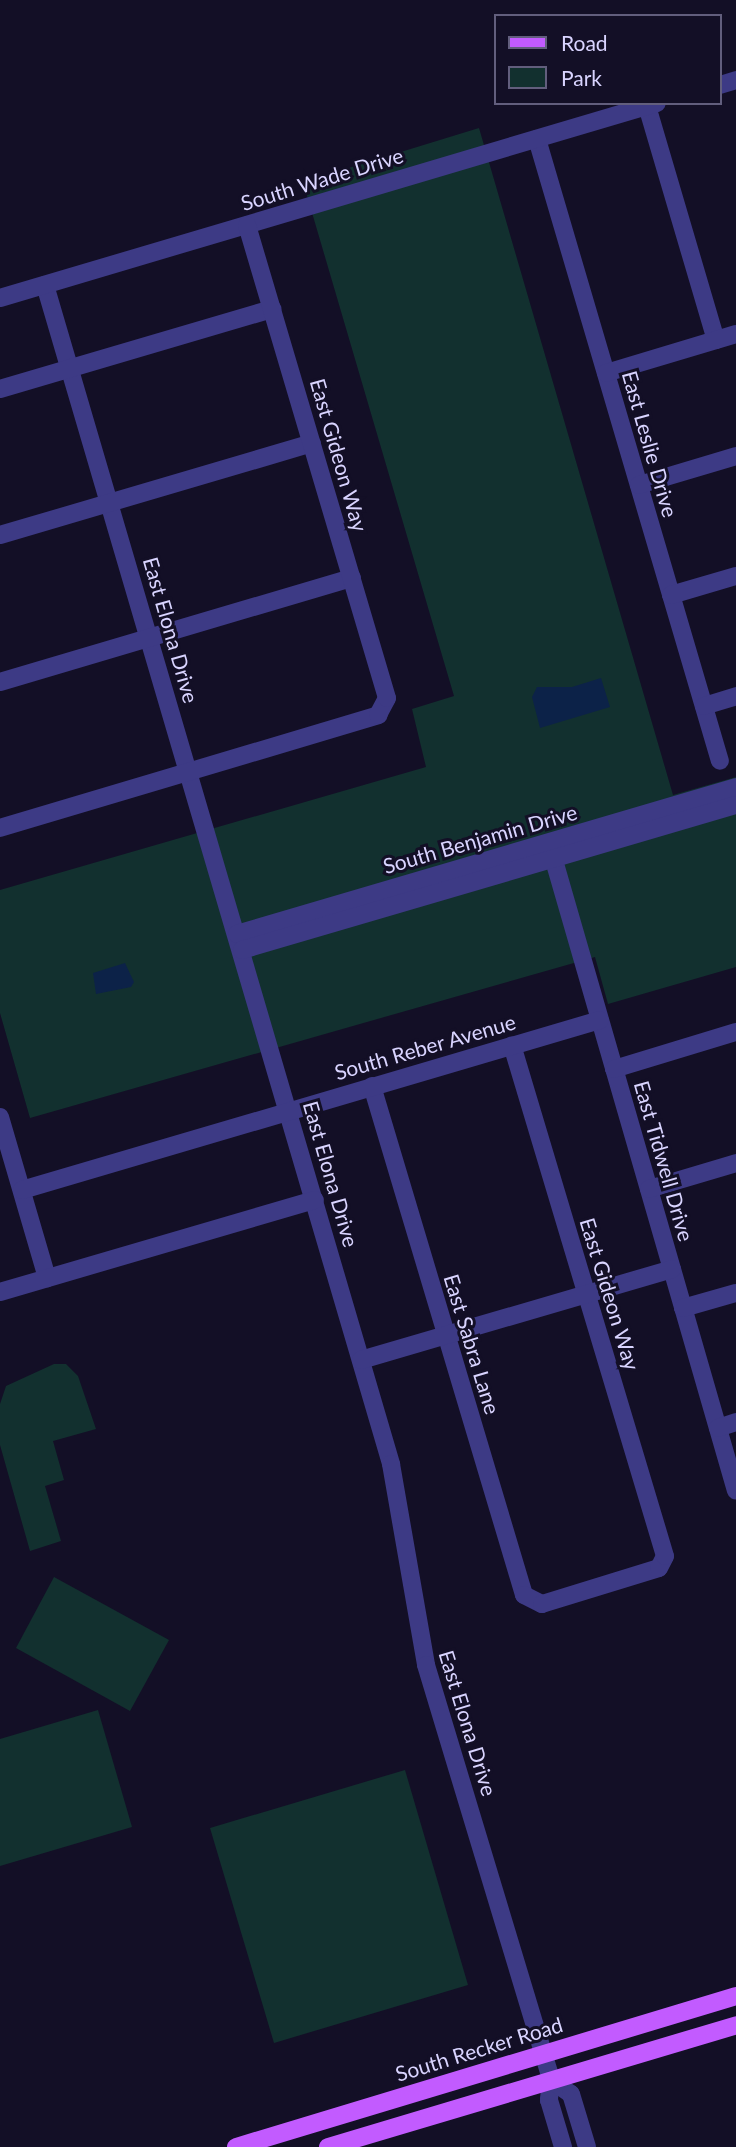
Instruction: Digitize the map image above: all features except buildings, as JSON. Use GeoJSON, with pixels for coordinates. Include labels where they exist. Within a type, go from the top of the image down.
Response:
{"type":"FeatureCollection","features":[{"type":"Feature","properties":{"kind":"main road","name":"South Recker Road"},"geometry":{"type":"LineString","coordinates":[[236,2147],[736,1996]]}},
{"type":"Feature","properties":{"kind":"main road"},"geometry":{"type":"LineString","coordinates":[[328,2147],[736,2025]]}},
{"type":"Feature","properties":{"kind":"street","name":"South Wade Drive"},"geometry":{"type":"LineString","coordinates":[[0,298],[652,105]]}},
{"type":"Feature","properties":{"kind":"street"},"geometry":{"type":"LineString","coordinates":[[652,105],[716,340]]}},
{"type":"Feature","properties":{"kind":"street","name":"East Leslie Drive"},"geometry":{"type":"LineString","coordinates":[[537,139],[720,761]]}},
{"type":"Feature","properties":{"kind":"street","name":"East Gideon Way"},"geometry":{"type":"LineString","coordinates":[[189,772],[378,715],[387,698],[247,225]]}},
{"type":"Feature","properties":{"kind":"street","name":"East Elona Drive"},"geometry":{"type":"LineString","coordinates":[[45,285],[240,942],[398,1490],[426,1665],[551,2080]]}},
{"type":"Feature","properties":{"kind":"street"},"geometry":{"type":"LineString","coordinates":[[0,389],[272,309]]}},
{"type":"Feature","properties":{"kind":"street"},"geometry":{"type":"LineString","coordinates":[[606,373],[736,334]]}},
{"type":"Feature","properties":{"kind":"street"},"geometry":{"type":"LineString","coordinates":[[0,535],[312,443]]}},
{"type":"Feature","properties":{"kind":"street"},"geometry":{"type":"LineString","coordinates":[[639,485],[736,456]]}},
{"type":"Feature","properties":{"kind":"street"},"geometry":{"type":"LineString","coordinates":[[671,595],[736,576]]}},
{"type":"Feature","properties":{"kind":"street"},"geometry":{"type":"LineString","coordinates":[[0,681],[352,578]]}},
{"type":"Feature","properties":{"kind":"street"},"geometry":{"type":"LineString","coordinates":[[704,706],[736,696]]}},
{"type":"Feature","properties":{"kind":"street"},"geometry":{"type":"LineString","coordinates":[[0,828],[189,772]]}},
{"type":"Feature","properties":{"kind":"street","name":"South Benjamin Drive"},"geometry":{"type":"LineString","coordinates":[[551,852],[736,787]]}},
{"type":"Feature","properties":{"kind":"street","name":"South Benjamin Drive"},"geometry":{"type":"LineString","coordinates":[[240,942],[551,852],[736,806]]}},
{"type":"Feature","properties":{"kind":"street","name":"East Tidwell Drive"},"geometry":{"type":"LineString","coordinates":[[551,852],[736,1491]]}},
{"type":"Feature","properties":{"kind":"street","name":"South Reber Avenue"},"geometry":{"type":"LineString","coordinates":[[22,1190],[600,1020]]}},
{"type":"Feature","properties":{"kind":"street"},"geometry":{"type":"LineString","coordinates":[[614,1069],[736,1032]]}},
{"type":"Feature","properties":{"kind":"street","name":"East Gideon Way"},"geometry":{"type":"LineString","coordinates":[[512,1045],[665,1556],[659,1568],[542,1604]]}},
{"type":"Feature","properties":{"kind":"street","name":"East Sabra Lane"},"geometry":{"type":"LineString","coordinates":[[372,1086],[524,1595],[542,1604]]}},
{"type":"Feature","properties":{"kind":"street"},"geometry":{"type":"LineString","coordinates":[[0,1117],[47,1278]]}},
{"type":"Feature","properties":{"kind":"street"},"geometry":{"type":"LineString","coordinates":[[649,1189],[736,1163]]}},
{"type":"Feature","properties":{"kind":"street"},"geometry":{"type":"LineString","coordinates":[[0,1292],[315,1200]]}},
{"type":"Feature","properties":{"kind":"street"},"geometry":{"type":"LineString","coordinates":[[361,1360],[672,1269]]}},
{"type":"Feature","properties":{"kind":"street"},"geometry":{"type":"LineString","coordinates":[[683,1308],[736,1293]]}},
{"type":"Feature","properties":{"kind":"street"},"geometry":{"type":"LineString","coordinates":[[718,1428],[736,1422]]}},
{"type":"Feature","properties":{"kind":"street"},"geometry":{"type":"LineString","coordinates":[[563,2147],[549,2100],[551,2080],[571,2094],[587,2147]]}},
{"type":"Feature","properties":{"kind":"green space"},"geometry":{"type":"Polygon","coordinates":[[[479,128],[673,795],[736,777],[736,967],[608,1004],[595,957],[30,1118],[0,1013],[0,890],[426,767],[412,709],[454,696],[303,182],[479,128]]]}},
{"type":"Feature","properties":{"kind":"green space"},"geometry":{"type":"Polygon","coordinates":[[[54,1364],[66,1364],[78,1376],[96,1429],[53,1441],[64,1480],[45,1486],[61,1541],[30,1551],[0,1445],[0,1404],[6,1386],[54,1364]]]}},
{"type":"Feature","properties":{"kind":"green space"},"geometry":{"type":"Polygon","coordinates":[[[54,1577],[169,1640],[130,1711],[16,1648],[54,1577]]]}},
{"type":"Feature","properties":{"kind":"green space"},"geometry":{"type":"Polygon","coordinates":[[[98,1710],[132,1827],[0,1866],[0,1739],[98,1710]]]}},
{"type":"Feature","properties":{"kind":"green space"},"geometry":{"type":"Polygon","coordinates":[[[405,1770],[468,1985],[274,2043],[210,1828],[405,1770]]]}},
{"type":"Feature","properties":{"kind":"water"},"geometry":{"type":"Polygon","coordinates":[[[601,678],[610,707],[540,728],[532,697],[537,687],[572,687],[601,678]]]}},
{"type":"Feature","properties":{"kind":"water"},"geometry":{"type":"Polygon","coordinates":[[[125,963],[134,982],[131,987],[96,994],[93,973],[125,963]]]}}]}
